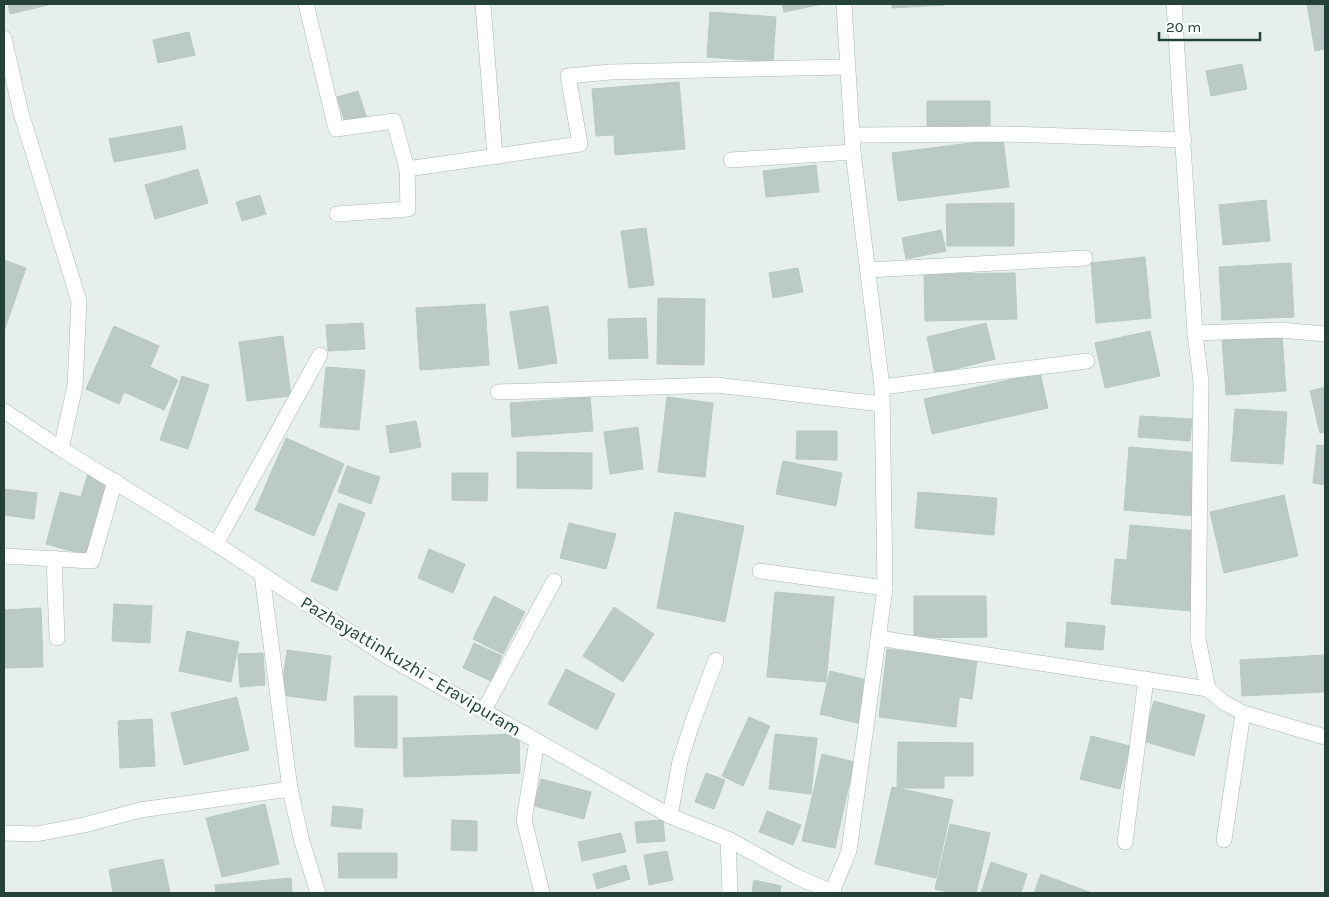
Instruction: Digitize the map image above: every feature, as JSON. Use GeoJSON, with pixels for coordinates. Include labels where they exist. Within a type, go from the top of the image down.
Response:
{"type":"FeatureCollection","features":[{"type":"Feature","properties":{"kind":"street"},"geometry":{"type":"LineString","coordinates":[[306,4],[336,129],[394,121],[407,169],[408,209],[337,214]]}},
{"type":"Feature","properties":{"kind":"street"},"geometry":{"type":"LineString","coordinates":[[483,4],[495,157]]}},
{"type":"Feature","properties":{"kind":"street"},"geometry":{"type":"LineString","coordinates":[[833,893],[849,851],[885,588],[882,387],[853,152],[844,4]]}},
{"type":"Feature","properties":{"kind":"street"},"geometry":{"type":"LineString","coordinates":[[1174,4],[1195,333],[1201,382],[1198,639],[1208,689]]}},
{"type":"Feature","properties":{"kind":"street"},"geometry":{"type":"LineString","coordinates":[[4,38],[21,113],[79,301],[75,386],[61,449]]}},
{"type":"Feature","properties":{"kind":"street"},"geometry":{"type":"LineString","coordinates":[[407,169],[580,144],[568,76],[610,72],[847,67]]}},
{"type":"Feature","properties":{"kind":"street"},"geometry":{"type":"LineString","coordinates":[[852,135],[1005,134],[1184,140]]}},
{"type":"Feature","properties":{"kind":"street"},"geometry":{"type":"LineString","coordinates":[[731,160],[853,152]]}},
{"type":"Feature","properties":{"kind":"street"},"geometry":{"type":"LineString","coordinates":[[869,270],[1084,258]]}},
{"type":"Feature","properties":{"kind":"street"},"geometry":{"type":"LineString","coordinates":[[1195,333],[1280,330],[1325,334]]}},
{"type":"Feature","properties":{"kind":"street"},"geometry":{"type":"LineString","coordinates":[[216,544],[320,355]]}},
{"type":"Feature","properties":{"kind":"street"},"geometry":{"type":"LineString","coordinates":[[882,387],[1086,361]]}},
{"type":"Feature","properties":{"kind":"street"},"geometry":{"type":"LineString","coordinates":[[498,392],[716,385],[881,404]]}},
{"type":"Feature","properties":{"kind":"street","name":"Pazhayattinkuzhi - Eravipuram"},"geometry":{"type":"LineString","coordinates":[[4,411],[61,449],[216,544],[388,657],[670,816],[728,839],[797,877],[833,893]]}},
{"type":"Feature","properties":{"kind":"street"},"geometry":{"type":"LineString","coordinates":[[4,556],[92,561],[115,481]]}},
{"type":"Feature","properties":{"kind":"street"},"geometry":{"type":"LineString","coordinates":[[54,558],[58,638]]}},
{"type":"Feature","properties":{"kind":"street"},"geometry":{"type":"LineString","coordinates":[[760,570],[885,588]]}},
{"type":"Feature","properties":{"kind":"street"},"geometry":{"type":"LineString","coordinates":[[262,576],[290,789],[302,842],[318,893]]}},
{"type":"Feature","properties":{"kind":"street"},"geometry":{"type":"LineString","coordinates":[[484,710],[554,581]]}},
{"type":"Feature","properties":{"kind":"street"},"geometry":{"type":"LineString","coordinates":[[878,638],[1208,689],[1223,702],[1243,713],[1325,737]]}},
{"type":"Feature","properties":{"kind":"street"},"geometry":{"type":"LineString","coordinates":[[670,816],[680,761],[692,722],[716,660]]}},
{"type":"Feature","properties":{"kind":"street"},"geometry":{"type":"LineString","coordinates":[[1125,842],[1146,679]]}},
{"type":"Feature","properties":{"kind":"street"},"geometry":{"type":"LineString","coordinates":[[1224,840],[1243,713]]}},
{"type":"Feature","properties":{"kind":"street"},"geometry":{"type":"LineString","coordinates":[[537,741],[524,820],[542,893]]}},
{"type":"Feature","properties":{"kind":"street"},"geometry":{"type":"LineString","coordinates":[[4,833],[36,834],[84,825],[140,810],[290,789]]}},
{"type":"Feature","properties":{"kind":"street"},"geometry":{"type":"LineString","coordinates":[[728,839],[730,893]]}},
{"type":"Feature","properties":{"kind":"building"},"geometry":{"type":"Polygon","coordinates":[[[8,4],[52,4],[10,14],[8,4]]]}},
{"type":"Feature","properties":{"kind":"building"},"geometry":{"type":"Polygon","coordinates":[[[782,4],[822,4],[784,12],[782,4]]]}},
{"type":"Feature","properties":{"kind":"building"},"geometry":{"type":"Polygon","coordinates":[[[892,4],[945,4],[945,5],[892,8],[892,4]]]}},
{"type":"Feature","properties":{"kind":"building"},"geometry":{"type":"Polygon","coordinates":[[[1307,4],[1325,4],[1325,49],[1315,51],[1307,4]]]}},
{"type":"Feature","properties":{"kind":"building"},"geometry":{"type":"Polygon","coordinates":[[[710,12],[776,17],[773,62],[707,57],[710,12]]]}},
{"type":"Feature","properties":{"kind":"building"},"geometry":{"type":"Polygon","coordinates":[[[189,32],[195,55],[158,63],[153,40],[189,32]]]}},
{"type":"Feature","properties":{"kind":"building"},"geometry":{"type":"Polygon","coordinates":[[[1242,64],[1247,89],[1211,96],[1206,71],[1242,64]]]}},
{"type":"Feature","properties":{"kind":"building"},"geometry":{"type":"Polygon","coordinates":[[[679,82],[685,149],[615,155],[614,135],[596,136],[592,89],[679,82]]]}},
{"type":"Feature","properties":{"kind":"building"},"geometry":{"type":"Polygon","coordinates":[[[358,91],[367,119],[346,126],[337,97],[358,91]]]}},
{"type":"Feature","properties":{"kind":"building"},"geometry":{"type":"Polygon","coordinates":[[[927,101],[990,101],[990,127],[927,126],[927,101]]]}},
{"type":"Feature","properties":{"kind":"building"},"geometry":{"type":"Polygon","coordinates":[[[182,126],[186,149],[114,162],[109,139],[182,126]]]}},
{"type":"Feature","properties":{"kind":"building"},"geometry":{"type":"Polygon","coordinates":[[[1003,139],[1009,187],[898,201],[892,153],[1003,139]]]}},
{"type":"Feature","properties":{"kind":"building"},"geometry":{"type":"Polygon","coordinates":[[[816,165],[819,192],[766,197],[763,171],[816,165]]]}},
{"type":"Feature","properties":{"kind":"building"},"geometry":{"type":"Polygon","coordinates":[[[198,169],[208,203],[155,219],[145,185],[198,169]]]}},
{"type":"Feature","properties":{"kind":"building"},"geometry":{"type":"Polygon","coordinates":[[[260,195],[266,214],[242,221],[236,202],[260,195]]]}},
{"type":"Feature","properties":{"kind":"building"},"geometry":{"type":"Polygon","coordinates":[[[1266,200],[1270,241],[1223,245],[1219,205],[1266,200]]]}},
{"type":"Feature","properties":{"kind":"building"},"geometry":{"type":"Polygon","coordinates":[[[1014,203],[1014,246],[947,246],[946,204],[1014,203]]]}},
{"type":"Feature","properties":{"kind":"building"},"geometry":{"type":"Polygon","coordinates":[[[646,228],[654,285],[629,288],[621,231],[646,228]]]}},
{"type":"Feature","properties":{"kind":"building"},"geometry":{"type":"Polygon","coordinates":[[[941,230],[946,251],[906,259],[902,238],[941,230]]]}},
{"type":"Feature","properties":{"kind":"building"},"geometry":{"type":"Polygon","coordinates":[[[1145,257],[1151,318],[1096,323],[1091,263],[1145,257]]]}},
{"type":"Feature","properties":{"kind":"building"},"geometry":{"type":"Polygon","coordinates":[[[4,260],[26,268],[4,331],[4,260]]]}},
{"type":"Feature","properties":{"kind":"building"},"geometry":{"type":"Polygon","coordinates":[[[1291,263],[1294,317],[1222,320],[1219,267],[1291,263]]]}},
{"type":"Feature","properties":{"kind":"building"},"geometry":{"type":"Polygon","coordinates":[[[798,268],[803,292],[773,298],[769,273],[798,268]]]}},
{"type":"Feature","properties":{"kind":"building"},"geometry":{"type":"Polygon","coordinates":[[[1015,273],[1017,319],[925,321],[924,274],[1015,273]]]}},
{"type":"Feature","properties":{"kind":"building"},"geometry":{"type":"Polygon","coordinates":[[[658,298],[705,299],[704,365],[657,364],[658,298]]]}},
{"type":"Feature","properties":{"kind":"building"},"geometry":{"type":"Polygon","coordinates":[[[485,304],[489,365],[420,370],[416,308],[485,304]]]}},
{"type":"Feature","properties":{"kind":"building"},"geometry":{"type":"Polygon","coordinates":[[[548,306],[557,363],[519,369],[510,312],[548,306]]]}},
{"type":"Feature","properties":{"kind":"building"},"geometry":{"type":"Polygon","coordinates":[[[646,318],[648,358],[609,359],[608,319],[646,318]]]}},
{"type":"Feature","properties":{"kind":"building"},"geometry":{"type":"Polygon","coordinates":[[[363,323],[365,349],[328,351],[326,325],[363,323]]]}},
{"type":"Feature","properties":{"kind":"building"},"geometry":{"type":"Polygon","coordinates":[[[986,323],[995,359],[935,374],[927,337],[986,323]]]}},
{"type":"Feature","properties":{"kind":"building"},"geometry":{"type":"Polygon","coordinates":[[[114,326],[159,346],[150,367],[178,380],[164,410],[124,392],[119,404],[86,389],[114,326]]]}},
{"type":"Feature","properties":{"kind":"building"},"geometry":{"type":"Polygon","coordinates":[[[1150,331],[1160,376],[1105,388],[1095,343],[1150,331]]]}},
{"type":"Feature","properties":{"kind":"building"},"geometry":{"type":"Polygon","coordinates":[[[1282,335],[1286,391],[1226,395],[1222,339],[1282,335]]]}},
{"type":"Feature","properties":{"kind":"building"},"geometry":{"type":"Polygon","coordinates":[[[283,336],[291,396],[247,401],[239,342],[283,336]]]}},
{"type":"Feature","properties":{"kind":"building"},"geometry":{"type":"Polygon","coordinates":[[[326,367],[365,370],[359,430],[320,427],[326,367]]]}},
{"type":"Feature","properties":{"kind":"building"},"geometry":{"type":"Polygon","coordinates":[[[1040,373],[1048,408],[932,434],[924,399],[1040,373]]]}},
{"type":"Feature","properties":{"kind":"building"},"geometry":{"type":"Polygon","coordinates":[[[182,376],[209,385],[188,449],[160,440],[182,376]]]}},
{"type":"Feature","properties":{"kind":"building"},"geometry":{"type":"Polygon","coordinates":[[[1325,387],[1325,432],[1320,433],[1310,391],[1325,387]]]}},
{"type":"Feature","properties":{"kind":"building"},"geometry":{"type":"Polygon","coordinates":[[[590,397],[593,431],[512,437],[510,403],[590,397]]]}},
{"type":"Feature","properties":{"kind":"building"},"geometry":{"type":"Polygon","coordinates":[[[667,397],[713,403],[705,477],[658,472],[667,397]]]}},
{"type":"Feature","properties":{"kind":"building"},"geometry":{"type":"Polygon","coordinates":[[[1235,409],[1287,412],[1283,464],[1231,461],[1235,409]]]}},
{"type":"Feature","properties":{"kind":"building"},"geometry":{"type":"Polygon","coordinates":[[[1140,416],[1192,419],[1190,441],[1138,437],[1140,416]]]}},
{"type":"Feature","properties":{"kind":"building"},"geometry":{"type":"Polygon","coordinates":[[[416,421],[421,447],[390,453],[386,426],[416,421]]]}},
{"type":"Feature","properties":{"kind":"building"},"geometry":{"type":"Polygon","coordinates":[[[638,427],[643,469],[610,474],[604,432],[638,427]]]}},
{"type":"Feature","properties":{"kind":"building"},"geometry":{"type":"Polygon","coordinates":[[[797,431],[837,431],[837,460],[796,459],[797,431]]]}},
{"type":"Feature","properties":{"kind":"building"},"geometry":{"type":"Polygon","coordinates":[[[286,438],[344,464],[314,536],[255,510],[286,438]]]}},
{"type":"Feature","properties":{"kind":"building"},"geometry":{"type":"Polygon","coordinates":[[[1317,445],[1325,446],[1325,485],[1313,483],[1317,445]]]}},
{"type":"Feature","properties":{"kind":"building"},"geometry":{"type":"Polygon","coordinates":[[[1129,447],[1200,453],[1194,516],[1124,510],[1129,447]]]}},
{"type":"Feature","properties":{"kind":"building"},"geometry":{"type":"Polygon","coordinates":[[[517,452],[592,453],[592,489],[517,488],[517,452]]]}},
{"type":"Feature","properties":{"kind":"building"},"geometry":{"type":"Polygon","coordinates":[[[783,461],[842,473],[836,506],[776,494],[783,461]]]}},
{"type":"Feature","properties":{"kind":"building"},"geometry":{"type":"Polygon","coordinates":[[[347,466],[380,477],[371,504],[338,492],[347,466]]]}},
{"type":"Feature","properties":{"kind":"building"},"geometry":{"type":"Polygon","coordinates":[[[88,473],[108,478],[86,555],[46,544],[60,492],[81,497],[88,473]]]}},
{"type":"Feature","properties":{"kind":"building"},"geometry":{"type":"Polygon","coordinates":[[[452,473],[488,473],[487,501],[452,500],[452,473]]]}},
{"type":"Feature","properties":{"kind":"building"},"geometry":{"type":"Polygon","coordinates":[[[4,489],[37,493],[34,519],[4,515],[4,489]]]}},
{"type":"Feature","properties":{"kind":"building"},"geometry":{"type":"Polygon","coordinates":[[[918,492],[997,498],[994,535],[915,528],[918,492]]]}},
{"type":"Feature","properties":{"kind":"building"},"geometry":{"type":"Polygon","coordinates":[[[1284,495],[1298,556],[1224,573],[1210,512],[1284,495]]]}},
{"type":"Feature","properties":{"kind":"building"},"geometry":{"type":"Polygon","coordinates":[[[339,503],[365,513],[337,591],[311,581],[339,503]]]}},
{"type":"Feature","properties":{"kind":"building"},"geometry":{"type":"Polygon","coordinates":[[[675,512],[744,526],[725,622],[657,608],[675,512]]]}},
{"type":"Feature","properties":{"kind":"building"},"geometry":{"type":"Polygon","coordinates":[[[569,523],[616,534],[606,569],[560,558],[569,523]]]}},
{"type":"Feature","properties":{"kind":"building"},"geometry":{"type":"Polygon","coordinates":[[[1130,525],[1198,531],[1192,611],[1111,604],[1115,559],[1127,560],[1130,525]]]}},
{"type":"Feature","properties":{"kind":"building"},"geometry":{"type":"Polygon","coordinates":[[[429,549],[465,564],[453,593],[418,578],[429,549]]]}},
{"type":"Feature","properties":{"kind":"building"},"geometry":{"type":"Polygon","coordinates":[[[775,592],[834,597],[826,682],[767,677],[775,592]]]}},
{"type":"Feature","properties":{"kind":"building"},"geometry":{"type":"Polygon","coordinates":[[[494,596],[525,612],[503,654],[473,639],[494,596]]]}},
{"type":"Feature","properties":{"kind":"building"},"geometry":{"type":"Polygon","coordinates":[[[914,596],[986,596],[987,637],[914,638],[914,596]]]}},
{"type":"Feature","properties":{"kind":"building"},"geometry":{"type":"Polygon","coordinates":[[[114,604],[152,606],[150,643],[112,641],[114,604]]]}},
{"type":"Feature","properties":{"kind":"building"},"geometry":{"type":"Polygon","coordinates":[[[614,607],[654,634],[623,682],[583,656],[614,607]]]}},
{"type":"Feature","properties":{"kind":"building"},"geometry":{"type":"Polygon","coordinates":[[[41,608],[43,667],[4,668],[4,610],[41,608]]]}},
{"type":"Feature","properties":{"kind":"building"},"geometry":{"type":"Polygon","coordinates":[[[1067,622],[1105,626],[1103,650],[1065,647],[1067,622]]]}},
{"type":"Feature","properties":{"kind":"building"},"geometry":{"type":"Polygon","coordinates":[[[187,631],[239,642],[231,682],[179,671],[187,631]]]}},
{"type":"Feature","properties":{"kind":"building"},"geometry":{"type":"Polygon","coordinates":[[[474,643],[502,656],[491,681],[463,668],[474,643]]]}},
{"type":"Feature","properties":{"kind":"building"},"geometry":{"type":"Polygon","coordinates":[[[887,649],[977,660],[972,699],[959,697],[956,727],[879,717],[887,649]]]}},
{"type":"Feature","properties":{"kind":"building"},"geometry":{"type":"Polygon","coordinates":[[[287,650],[331,656],[326,701],[281,695],[287,650]]]}},
{"type":"Feature","properties":{"kind":"building"},"geometry":{"type":"Polygon","coordinates":[[[263,653],[265,685],[240,687],[238,654],[263,653]]]}},
{"type":"Feature","properties":{"kind":"building"},"geometry":{"type":"Polygon","coordinates":[[[1325,655],[1325,692],[1242,696],[1240,660],[1325,655]]]}},
{"type":"Feature","properties":{"kind":"building"},"geometry":{"type":"Polygon","coordinates":[[[566,669],[615,694],[597,730],[548,704],[566,669]]]}},
{"type":"Feature","properties":{"kind":"building"},"geometry":{"type":"Polygon","coordinates":[[[830,671],[871,681],[861,724],[820,714],[830,671]]]}},
{"type":"Feature","properties":{"kind":"building"},"geometry":{"type":"Polygon","coordinates":[[[354,696],[397,696],[397,748],[355,747],[354,696]]]}},
{"type":"Feature","properties":{"kind":"building"},"geometry":{"type":"Polygon","coordinates":[[[237,697],[249,750],[184,765],[171,713],[237,697]]]}},
{"type":"Feature","properties":{"kind":"building"},"geometry":{"type":"Polygon","coordinates":[[[1154,701],[1205,715],[1194,756],[1143,741],[1154,701]]]}},
{"type":"Feature","properties":{"kind":"building"},"geometry":{"type":"Polygon","coordinates":[[[749,717],[770,726],[743,786],[722,776],[749,717]]]}},
{"type":"Feature","properties":{"kind":"building"},"geometry":{"type":"Polygon","coordinates":[[[152,719],[155,766],[120,768],[118,721],[152,719]]]}},
{"type":"Feature","properties":{"kind":"building"},"geometry":{"type":"Polygon","coordinates":[[[519,734],[520,773],[404,777],[403,738],[519,734]]]}},
{"type":"Feature","properties":{"kind":"building"},"geometry":{"type":"Polygon","coordinates":[[[775,734],[817,738],[811,794],[769,789],[775,734]]]}},
{"type":"Feature","properties":{"kind":"building"},"geometry":{"type":"Polygon","coordinates":[[[1091,736],[1130,746],[1120,789],[1080,779],[1091,736]]]}},
{"type":"Feature","properties":{"kind":"building"},"geometry":{"type":"Polygon","coordinates":[[[898,742],[973,743],[973,776],[944,776],[944,788],[897,788],[898,742]]]}},
{"type":"Feature","properties":{"kind":"building"},"geometry":{"type":"Polygon","coordinates":[[[822,754],[854,762],[835,848],[802,841],[822,754]]]}},
{"type":"Feature","properties":{"kind":"building"},"geometry":{"type":"Polygon","coordinates":[[[706,773],[725,780],[714,809],[695,802],[706,773]]]}},
{"type":"Feature","properties":{"kind":"building"},"geometry":{"type":"Polygon","coordinates":[[[541,779],[591,792],[584,819],[534,806],[541,779]]]}},
{"type":"Feature","properties":{"kind":"building"},"geometry":{"type":"Polygon","coordinates":[[[892,787],[953,800],[936,878],[875,864],[892,787]]]}},
{"type":"Feature","properties":{"kind":"building"},"geometry":{"type":"Polygon","coordinates":[[[265,804],[279,864],[222,877],[206,818],[265,804]]]}},
{"type":"Feature","properties":{"kind":"building"},"geometry":{"type":"Polygon","coordinates":[[[333,806],[363,809],[361,829],[331,826],[333,806]]]}},
{"type":"Feature","properties":{"kind":"building"},"geometry":{"type":"Polygon","coordinates":[[[767,811],[801,825],[793,845],[759,832],[767,811]]]}},
{"type":"Feature","properties":{"kind":"building"},"geometry":{"type":"Polygon","coordinates":[[[452,820],[477,821],[477,851],[451,850],[452,820]]]}},
{"type":"Feature","properties":{"kind":"building"},"geometry":{"type":"Polygon","coordinates":[[[663,820],[665,841],[637,843],[635,822],[663,820]]]}},
{"type":"Feature","properties":{"kind":"building"},"geometry":{"type":"Polygon","coordinates":[[[950,824],[990,833],[976,893],[952,893],[935,889],[950,824]]]}},
{"type":"Feature","properties":{"kind":"building"},"geometry":{"type":"Polygon","coordinates":[[[621,833],[626,852],[582,861],[578,842],[621,833]]]}},
{"type":"Feature","properties":{"kind":"building"},"geometry":{"type":"Polygon","coordinates":[[[667,851],[673,880],[649,885],[644,855],[667,851]]]}},
{"type":"Feature","properties":{"kind":"building"},"geometry":{"type":"Polygon","coordinates":[[[338,853],[397,853],[397,878],[339,878],[338,853]]]}},
{"type":"Feature","properties":{"kind":"building"},"geometry":{"type":"Polygon","coordinates":[[[163,859],[170,893],[113,893],[109,870],[163,859]]]}},
{"type":"Feature","properties":{"kind":"building"},"geometry":{"type":"Polygon","coordinates":[[[991,862],[1027,874],[1021,893],[981,893],[991,862]]]}},
{"type":"Feature","properties":{"kind":"building"},"geometry":{"type":"Polygon","coordinates":[[[626,865],[630,879],[597,889],[593,874],[626,865]]]}},
{"type":"Feature","properties":{"kind":"building"},"geometry":{"type":"Polygon","coordinates":[[[1041,874],[1092,893],[1034,893],[1041,874]]]}},
{"type":"Feature","properties":{"kind":"building"},"geometry":{"type":"Polygon","coordinates":[[[291,878],[292,893],[216,893],[215,885],[291,878]]]}},
{"type":"Feature","properties":{"kind":"building"},"geometry":{"type":"Polygon","coordinates":[[[754,880],[781,886],[780,893],[752,893],[754,880]]]}}]}
